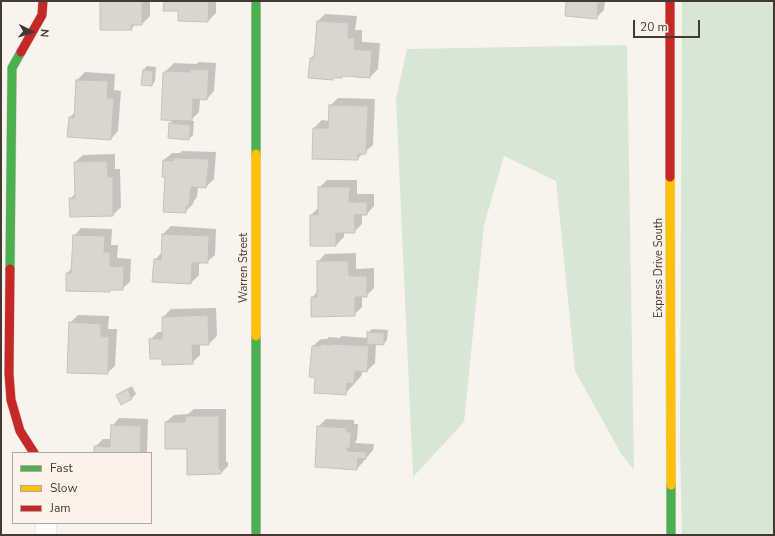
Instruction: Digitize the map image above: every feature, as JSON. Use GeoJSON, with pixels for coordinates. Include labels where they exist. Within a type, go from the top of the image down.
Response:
{"type":"FeatureCollection","features":[{"type":"Feature","properties":{"kind":"street"},"geometry":{"type":"LineString","coordinates":[[33,452],[20,431],[10,400],[12,68],[42,15],[43,1]]}},
{"type":"Feature","properties":{"kind":"street","name":"Warren Street"},"geometry":{"type":"LineString","coordinates":[[256,1],[256,535]]}},
{"type":"Feature","properties":{"kind":"street","name":"Express Drive South"},"geometry":{"type":"LineString","coordinates":[[670,1],[671,535]]}},
{"type":"Feature","properties":{"kind":"street"},"geometry":{"type":"LineString","coordinates":[[46,524],[46,535]]}},
{"type":"Feature","properties":{"kind":"green space"},"geometry":{"type":"Polygon","coordinates":[[[682,1],[774,1],[774,535],[682,535],[680,446],[682,1]]]}},
{"type":"Feature","properties":{"kind":"green space"},"geometry":{"type":"Polygon","coordinates":[[[627,45],[634,470],[622,455],[575,371],[556,181],[504,156],[484,225],[464,422],[413,477],[396,99],[407,49],[627,45]]]}},
{"type":"Feature","properties":{"kind":"building"},"geometry":{"type":"Polygon","coordinates":[[[100,1],[142,1],[142,25],[131,25],[132,30],[100,30],[100,1]]]}},
{"type":"Feature","properties":{"kind":"building"},"geometry":{"type":"Polygon","coordinates":[[[164,1],[209,1],[208,22],[178,21],[178,11],[163,11],[164,1]]]}},
{"type":"Feature","properties":{"kind":"building"},"geometry":{"type":"Polygon","coordinates":[[[566,1],[598,1],[597,19],[565,16],[566,1]]]}},
{"type":"Feature","properties":{"kind":"building"},"geometry":{"type":"Polygon","coordinates":[[[317,21],[349,23],[348,38],[355,38],[354,49],[372,51],[370,78],[342,76],[342,78],[333,78],[333,80],[308,78],[310,58],[314,58],[317,21]]]}},
{"type":"Feature","properties":{"kind":"building"},"geometry":{"type":"Polygon","coordinates":[[[190,69],[209,70],[207,100],[193,99],[192,121],[161,120],[163,73],[165,73],[165,71],[190,72],[190,69]]]}},
{"type":"Feature","properties":{"kind":"building"},"geometry":{"type":"Polygon","coordinates":[[[143,70],[153,71],[152,86],[141,85],[143,70]]]}},
{"type":"Feature","properties":{"kind":"building"},"geometry":{"type":"Polygon","coordinates":[[[76,80],[108,81],[107,98],[114,98],[111,140],[67,137],[69,117],[74,118],[76,80]]]}},
{"type":"Feature","properties":{"kind":"building"},"geometry":{"type":"Polygon","coordinates":[[[329,105],[368,106],[366,154],[358,154],[358,160],[312,159],[313,128],[328,128],[329,105]]]}},
{"type":"Feature","properties":{"kind":"building"},"geometry":{"type":"Polygon","coordinates":[[[169,123],[191,125],[189,140],[168,138],[169,123]]]}},
{"type":"Feature","properties":{"kind":"building"},"geometry":{"type":"Polygon","coordinates":[[[173,158],[209,159],[206,188],[191,187],[189,206],[186,206],[186,213],[163,212],[165,177],[162,177],[163,160],[173,161],[173,158]]]}},
{"type":"Feature","properties":{"kind":"building"},"geometry":{"type":"Polygon","coordinates":[[[107,161],[108,177],[113,177],[113,216],[70,217],[69,198],[75,198],[74,162],[107,161]]]}},
{"type":"Feature","properties":{"kind":"building"},"geometry":{"type":"Polygon","coordinates":[[[318,187],[350,187],[349,202],[367,202],[367,215],[354,215],[355,233],[336,233],[336,246],[310,246],[310,215],[318,215],[318,187]]]}},
{"type":"Feature","properties":{"kind":"building"},"geometry":{"type":"Polygon","coordinates":[[[162,234],[209,236],[208,263],[192,263],[191,284],[152,282],[154,259],[161,260],[162,234]]]}},
{"type":"Feature","properties":{"kind":"building"},"geometry":{"type":"Polygon","coordinates":[[[73,235],[105,236],[104,252],[110,252],[110,266],[124,267],[123,290],[110,290],[110,292],[66,291],[66,273],[71,273],[73,235]]]}},
{"type":"Feature","properties":{"kind":"building"},"geometry":{"type":"Polygon","coordinates":[[[317,261],[348,261],[349,276],[367,276],[367,297],[355,297],[355,316],[311,317],[311,297],[317,297],[317,261]]]}},
{"type":"Feature","properties":{"kind":"building"},"geometry":{"type":"Polygon","coordinates":[[[208,315],[209,345],[192,345],[193,364],[162,365],[162,359],[150,359],[149,339],[162,339],[162,317],[208,315]]]}},
{"type":"Feature","properties":{"kind":"building"},"geometry":{"type":"Polygon","coordinates":[[[69,322],[101,324],[101,336],[109,337],[108,374],[67,373],[69,322]]]}},
{"type":"Feature","properties":{"kind":"building"},"geometry":{"type":"Polygon","coordinates":[[[367,332],[384,333],[384,345],[367,344],[367,332]]]}},
{"type":"Feature","properties":{"kind":"building"},"geometry":{"type":"Polygon","coordinates":[[[320,344],[369,346],[367,372],[355,371],[354,384],[347,383],[346,395],[314,393],[315,378],[309,377],[312,346],[321,346],[320,344]]]}},
{"type":"Feature","properties":{"kind":"building"},"geometry":{"type":"Polygon","coordinates":[[[128,389],[132,399],[121,405],[116,395],[128,389]]]}},
{"type":"Feature","properties":{"kind":"building"},"geometry":{"type":"Polygon","coordinates":[[[185,416],[219,416],[219,469],[221,469],[221,474],[187,475],[187,449],[165,449],[165,422],[185,422],[185,416]]]}},
{"type":"Feature","properties":{"kind":"building"},"geometry":{"type":"Polygon","coordinates":[[[111,425],[141,426],[140,452],[94,452],[94,446],[110,447],[111,425]]]}},
{"type":"Feature","properties":{"kind":"building"},"geometry":{"type":"Polygon","coordinates":[[[317,426],[347,428],[346,432],[351,432],[350,448],[347,448],[348,451],[366,452],[366,459],[358,458],[357,470],[315,467],[317,426]]]}},
{"type":"Feature","properties":{"kind":"traffic: fast"},"geometry":{"type":"LineString","coordinates":[[256,1],[256,154]]}},
{"type":"Feature","properties":{"kind":"traffic: fast"},"geometry":{"type":"LineString","coordinates":[[10,269],[12,68],[21,52]]}},
{"type":"Feature","properties":{"kind":"traffic: fast"},"geometry":{"type":"LineString","coordinates":[[256,336],[256,535]]}},
{"type":"Feature","properties":{"kind":"traffic: fast"},"geometry":{"type":"LineString","coordinates":[[671,485],[671,535]]}},
{"type":"Feature","properties":{"kind":"traffic: slow"},"geometry":{"type":"LineString","coordinates":[[256,154],[256,336]]}},
{"type":"Feature","properties":{"kind":"traffic: slow"},"geometry":{"type":"LineString","coordinates":[[670,177],[671,485]]}},
{"type":"Feature","properties":{"kind":"traffic: jam"},"geometry":{"type":"LineString","coordinates":[[21,52],[42,15],[43,1]]}},
{"type":"Feature","properties":{"kind":"traffic: jam"},"geometry":{"type":"LineString","coordinates":[[670,1],[670,177]]}},
{"type":"Feature","properties":{"kind":"traffic: jam"},"geometry":{"type":"LineString","coordinates":[[10,269],[9,374],[11,400],[20,431],[33,452]]}}]}
